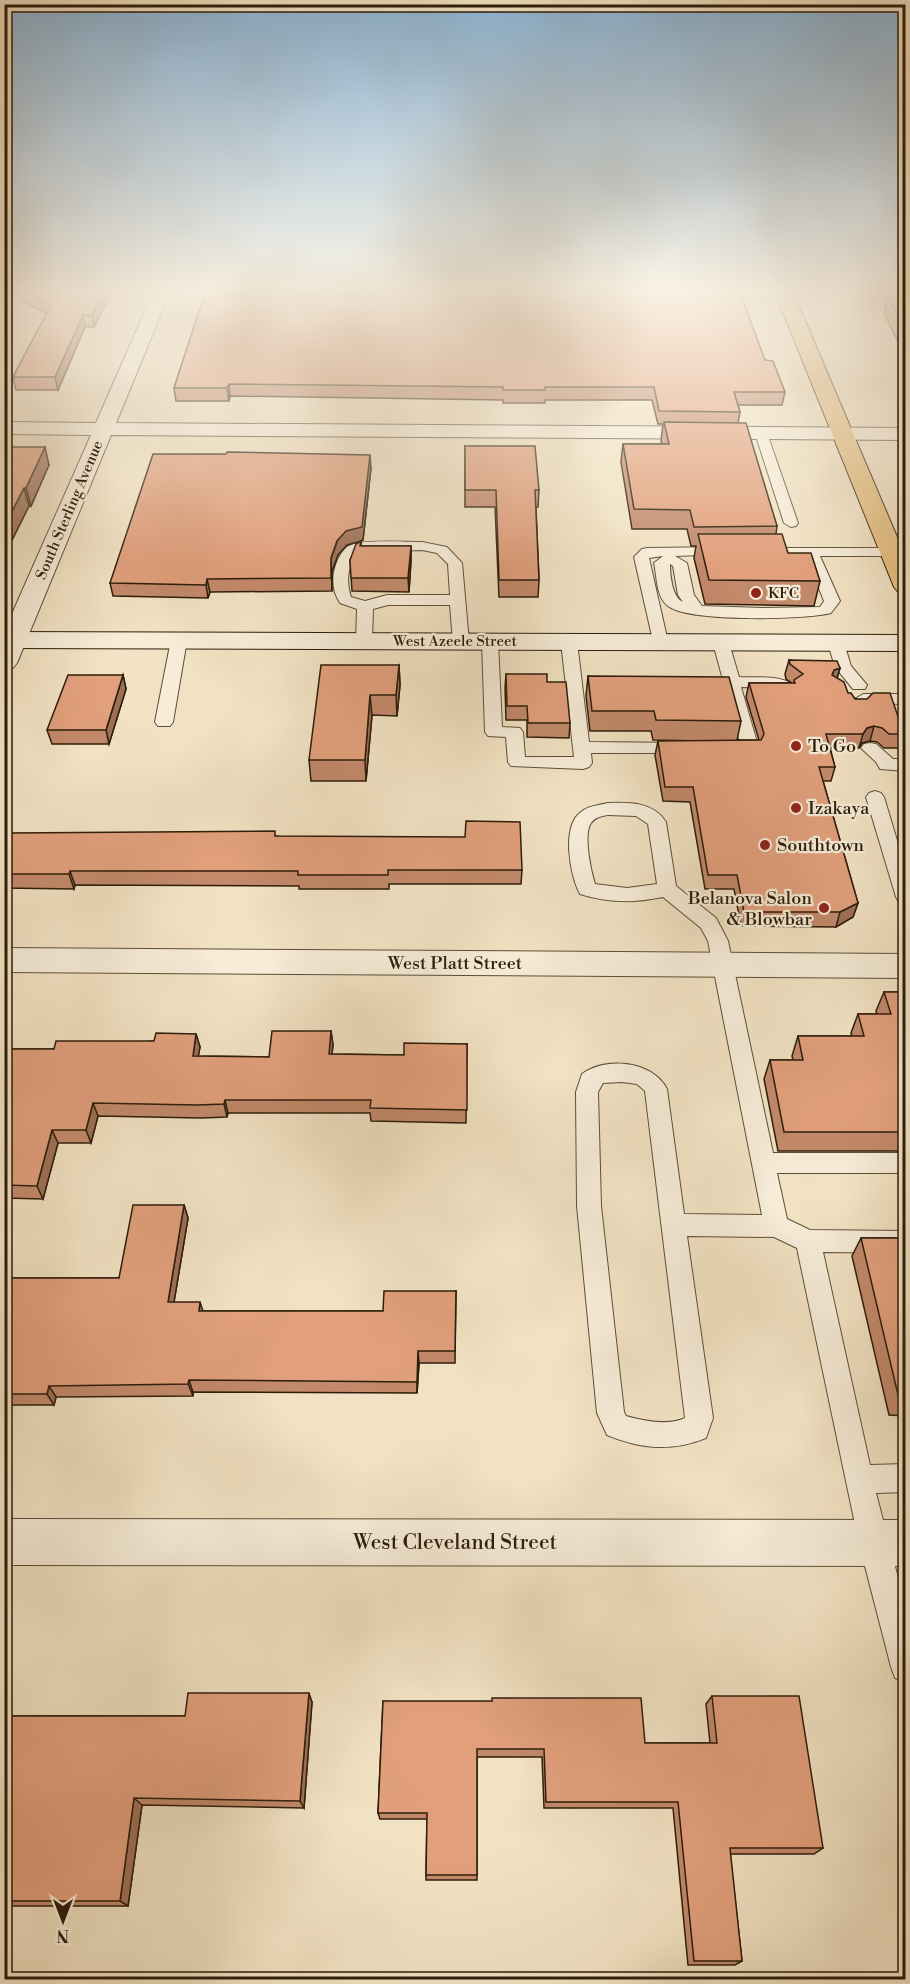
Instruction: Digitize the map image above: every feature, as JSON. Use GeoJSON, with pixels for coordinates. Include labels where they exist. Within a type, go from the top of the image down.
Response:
{"type":"FeatureCollection","features":[{"type":"Feature","properties":{"kind":"main road"},"geometry":{"type":"LineString","coordinates":[[821,383],[841,434],[894,546],[906,587]]}},
{"type":"Feature","properties":{"kind":"street","name":"South Sterling Avenue"},"geometry":{"type":"LineString","coordinates":[[4,663],[9,640],[123,383]]}},
{"type":"Feature","properties":{"kind":"street"},"geometry":{"type":"LineString","coordinates":[[4,428],[906,434]]}},
{"type":"Feature","properties":{"kind":"street","name":"West Azeele Street"},"geometry":{"type":"LineString","coordinates":[[9,640],[906,644]]}},
{"type":"Feature","properties":{"kind":"street","name":"West Platt Street"},"geometry":{"type":"LineString","coordinates":[[4,960],[906,966]]}},
{"type":"Feature","properties":{"kind":"street","name":"West Cleveland Street"},"geometry":{"type":"LineString","coordinates":[[4,1542],[889,1543]]}},
{"type":"Feature","properties":{"kind":"lane"},"geometry":{"type":"LineString","coordinates":[[761,433],[791,523]]}},
{"type":"Feature","properties":{"kind":"lane"},"geometry":{"type":"LineString","coordinates":[[458,600],[387,600],[365,606],[345,600],[340,591],[345,558],[347,553],[355,548],[423,546],[442,550],[455,563],[458,600],[461,642]]}},
{"type":"Feature","properties":{"kind":"lane"},"geometry":{"type":"LineString","coordinates":[[660,642],[641,557],[647,552],[668,555],[894,546]]}},
{"type":"Feature","properties":{"kind":"lane"},"geometry":{"type":"LineString","coordinates":[[668,555],[661,563],[669,596],[673,603],[683,608],[815,613],[826,610],[832,601],[811,551]]}},
{"type":"Feature","properties":{"kind":"lane"},"geometry":{"type":"LineString","coordinates":[[364,641],[365,606]]}},
{"type":"Feature","properties":{"kind":"lane"},"geometry":{"type":"LineString","coordinates":[[164,722],[179,640]]}},
{"type":"Feature","properties":{"kind":"lane"},"geometry":{"type":"LineString","coordinates":[[490,642],[494,732],[514,732],[516,762],[583,763],[570,642]]}},
{"type":"Feature","properties":{"kind":"lane"},"geometry":{"type":"LineString","coordinates":[[581,747],[750,749],[722,643]]}},
{"type":"Feature","properties":{"kind":"lane"},"geometry":{"type":"LineString","coordinates":[[836,643],[843,667],[864,699]]}},
{"type":"Feature","properties":{"kind":"lane"},"geometry":{"type":"LineString","coordinates":[[732,682],[782,683]]}},
{"type":"Feature","properties":{"kind":"lane"},"geometry":{"type":"LineString","coordinates":[[836,684],[864,699],[906,699]]}},
{"type":"Feature","properties":{"kind":"lane"},"geometry":{"type":"LineString","coordinates":[[882,752],[886,765],[906,765]]}},
{"type":"Feature","properties":{"kind":"lane"},"geometry":{"type":"LineString","coordinates":[[875,797],[899,853],[906,897]]}},
{"type":"Feature","properties":{"kind":"lane"},"geometry":{"type":"LineString","coordinates":[[667,889],[635,896],[614,896],[587,888],[581,879],[579,830],[582,820],[588,815],[618,809],[638,810],[649,814],[657,822],[667,889],[709,923],[718,941],[776,1226]]}},
{"type":"Feature","properties":{"kind":"lane"},"geometry":{"type":"LineString","coordinates":[[598,1074],[639,1074],[650,1079],[656,1089],[673,1225],[699,1418],[696,1429],[684,1434],[632,1433],[617,1426],[611,1413],[589,1206],[587,1092],[590,1080],[598,1074]]}},
{"type":"Feature","properties":{"kind":"lane"},"geometry":{"type":"LineString","coordinates":[[763,1163],[906,1163]]}},
{"type":"Feature","properties":{"kind":"lane"},"geometry":{"type":"LineString","coordinates":[[673,1225],[776,1226],[808,1241],[906,1242]]}},
{"type":"Feature","properties":{"kind":"lane"},"geometry":{"type":"LineString","coordinates":[[808,1241],[859,1479],[889,1543],[906,1667]]}},
{"type":"Feature","properties":{"kind":"lane"},"geometry":{"type":"LineString","coordinates":[[859,1479],[906,1478]]}},
{"type":"Feature","properties":{"kind":"building"},"geometry":{"type":"Polygon","coordinates":[[[176,383],[781,383],[785,392],[734,392],[740,412],[659,411],[654,387],[545,387],[545,390],[503,390],[503,387],[229,384],[227,388],[174,388],[176,383]]]}},
{"type":"Feature","properties":{"kind":"building"},"geometry":{"type":"Polygon","coordinates":[[[664,422],[746,423],[777,526],[694,527],[690,510],[634,509],[623,444],[669,444],[664,422]]]}},
{"type":"Feature","properties":{"kind":"building"},"geometry":{"type":"Polygon","coordinates":[[[465,446],[535,446],[539,490],[535,490],[539,580],[499,580],[496,490],[465,490],[465,446]]]}},
{"type":"Feature","properties":{"kind":"building"},"geometry":{"type":"Polygon","coordinates":[[[4,447],[45,447],[4,527],[4,447]]]}},
{"type":"Feature","properties":{"kind":"building"},"geometry":{"type":"Polygon","coordinates":[[[227,452],[370,455],[362,527],[346,531],[337,541],[331,558],[331,578],[207,579],[206,585],[110,583],[153,454],[226,454],[227,452]]]}},
{"type":"Feature","properties":{"kind":"building"},"geometry":{"type":"Polygon","coordinates":[[[698,534],[782,534],[788,553],[811,553],[820,581],[709,580],[698,534]]]}},
{"type":"Feature","properties":{"kind":"building"},"geometry":{"type":"Polygon","coordinates":[[[361,541],[360,546],[411,546],[408,578],[351,578],[350,560],[356,544],[361,541]]]}},
{"type":"Feature","properties":{"kind":"building"},"geometry":{"type":"Polygon","coordinates":[[[789,660],[837,661],[840,668],[834,670],[832,675],[844,682],[848,693],[851,693],[855,699],[867,699],[873,693],[890,693],[904,734],[889,734],[882,728],[874,726],[867,728],[863,734],[826,734],[835,767],[819,767],[858,903],[840,912],[744,912],[737,875],[708,875],[693,787],[665,787],[658,741],[761,740],[764,734],[749,683],[795,683],[794,680],[803,674],[790,664],[789,660]]]}},
{"type":"Feature","properties":{"kind":"building"},"geometry":{"type":"Polygon","coordinates":[[[321,665],[399,665],[396,695],[370,695],[365,760],[309,760],[321,665]]]}},
{"type":"Feature","properties":{"kind":"building"},"geometry":{"type":"Polygon","coordinates":[[[506,674],[547,674],[547,682],[566,682],[570,723],[528,723],[527,706],[507,706],[506,674]]]}},
{"type":"Feature","properties":{"kind":"building"},"geometry":{"type":"Polygon","coordinates":[[[68,675],[123,675],[106,730],[47,730],[68,675]]]}},
{"type":"Feature","properties":{"kind":"building"},"geometry":{"type":"Polygon","coordinates":[[[588,676],[729,677],[741,721],[656,720],[654,711],[592,711],[588,676]]]}},
{"type":"Feature","properties":{"kind":"building"},"geometry":{"type":"Polygon","coordinates":[[[466,821],[520,822],[522,870],[388,870],[388,875],[298,875],[298,871],[70,871],[69,874],[4,874],[4,846],[9,833],[275,831],[275,836],[465,837],[466,821]]]}},
{"type":"Feature","properties":{"kind":"building"},"geometry":{"type":"Polygon","coordinates":[[[884,992],[906,992],[906,1132],[784,1132],[770,1060],[803,1060],[798,1036],[864,1036],[858,1014],[891,1014],[884,992]]]}},
{"type":"Feature","properties":{"kind":"building"},"geometry":{"type":"Polygon","coordinates":[[[272,1031],[331,1031],[329,1054],[404,1055],[404,1043],[467,1044],[467,1110],[370,1108],[371,1100],[225,1100],[224,1104],[197,1105],[93,1103],[86,1130],[52,1130],[37,1186],[4,1185],[4,1143],[9,1128],[4,1128],[4,1049],[54,1049],[56,1041],[154,1041],[156,1033],[196,1034],[193,1056],[269,1057],[272,1031]]]}},
{"type":"Feature","properties":{"kind":"building"},"geometry":{"type":"Polygon","coordinates":[[[133,1205],[184,1205],[168,1302],[200,1302],[199,1311],[383,1311],[384,1291],[456,1291],[455,1351],[418,1351],[417,1382],[189,1380],[188,1384],[49,1386],[47,1394],[4,1394],[4,1278],[119,1278],[133,1205]]]}},
{"type":"Feature","properties":{"kind":"building"},"geometry":{"type":"Polygon","coordinates":[[[861,1238],[906,1238],[906,1400],[899,1399],[861,1238]]]}},
{"type":"Feature","properties":{"kind":"building"},"geometry":{"type":"Polygon","coordinates":[[[188,1693],[309,1693],[300,1801],[134,1798],[120,1901],[4,1901],[4,1716],[185,1716],[188,1693]]]}},
{"type":"Feature","properties":{"kind":"building"},"geometry":{"type":"Polygon","coordinates":[[[712,1696],[799,1696],[823,1848],[730,1848],[742,1961],[694,1961],[678,1802],[546,1802],[544,1749],[477,1749],[477,1875],[426,1875],[427,1813],[378,1813],[383,1701],[641,1698],[645,1743],[717,1743],[712,1696]]]}},
{"type":"Feature","properties":{"kind":"place","name":"KFC"},"geometry":{"type":"Point","coordinates":[756,593]}},
{"type":"Feature","properties":{"kind":"place","name":"To Go"},"geometry":{"type":"Point","coordinates":[796,746]}},
{"type":"Feature","properties":{"kind":"place","name":"Izakaya"},"geometry":{"type":"Point","coordinates":[796,808]}},
{"type":"Feature","properties":{"kind":"place","name":"Southtown"},"geometry":{"type":"Point","coordinates":[765,845]}},
{"type":"Feature","properties":{"kind":"place","name":"Belanova Salon & Blowbar"},"geometry":{"type":"Point","coordinates":[824,908]}}]}
